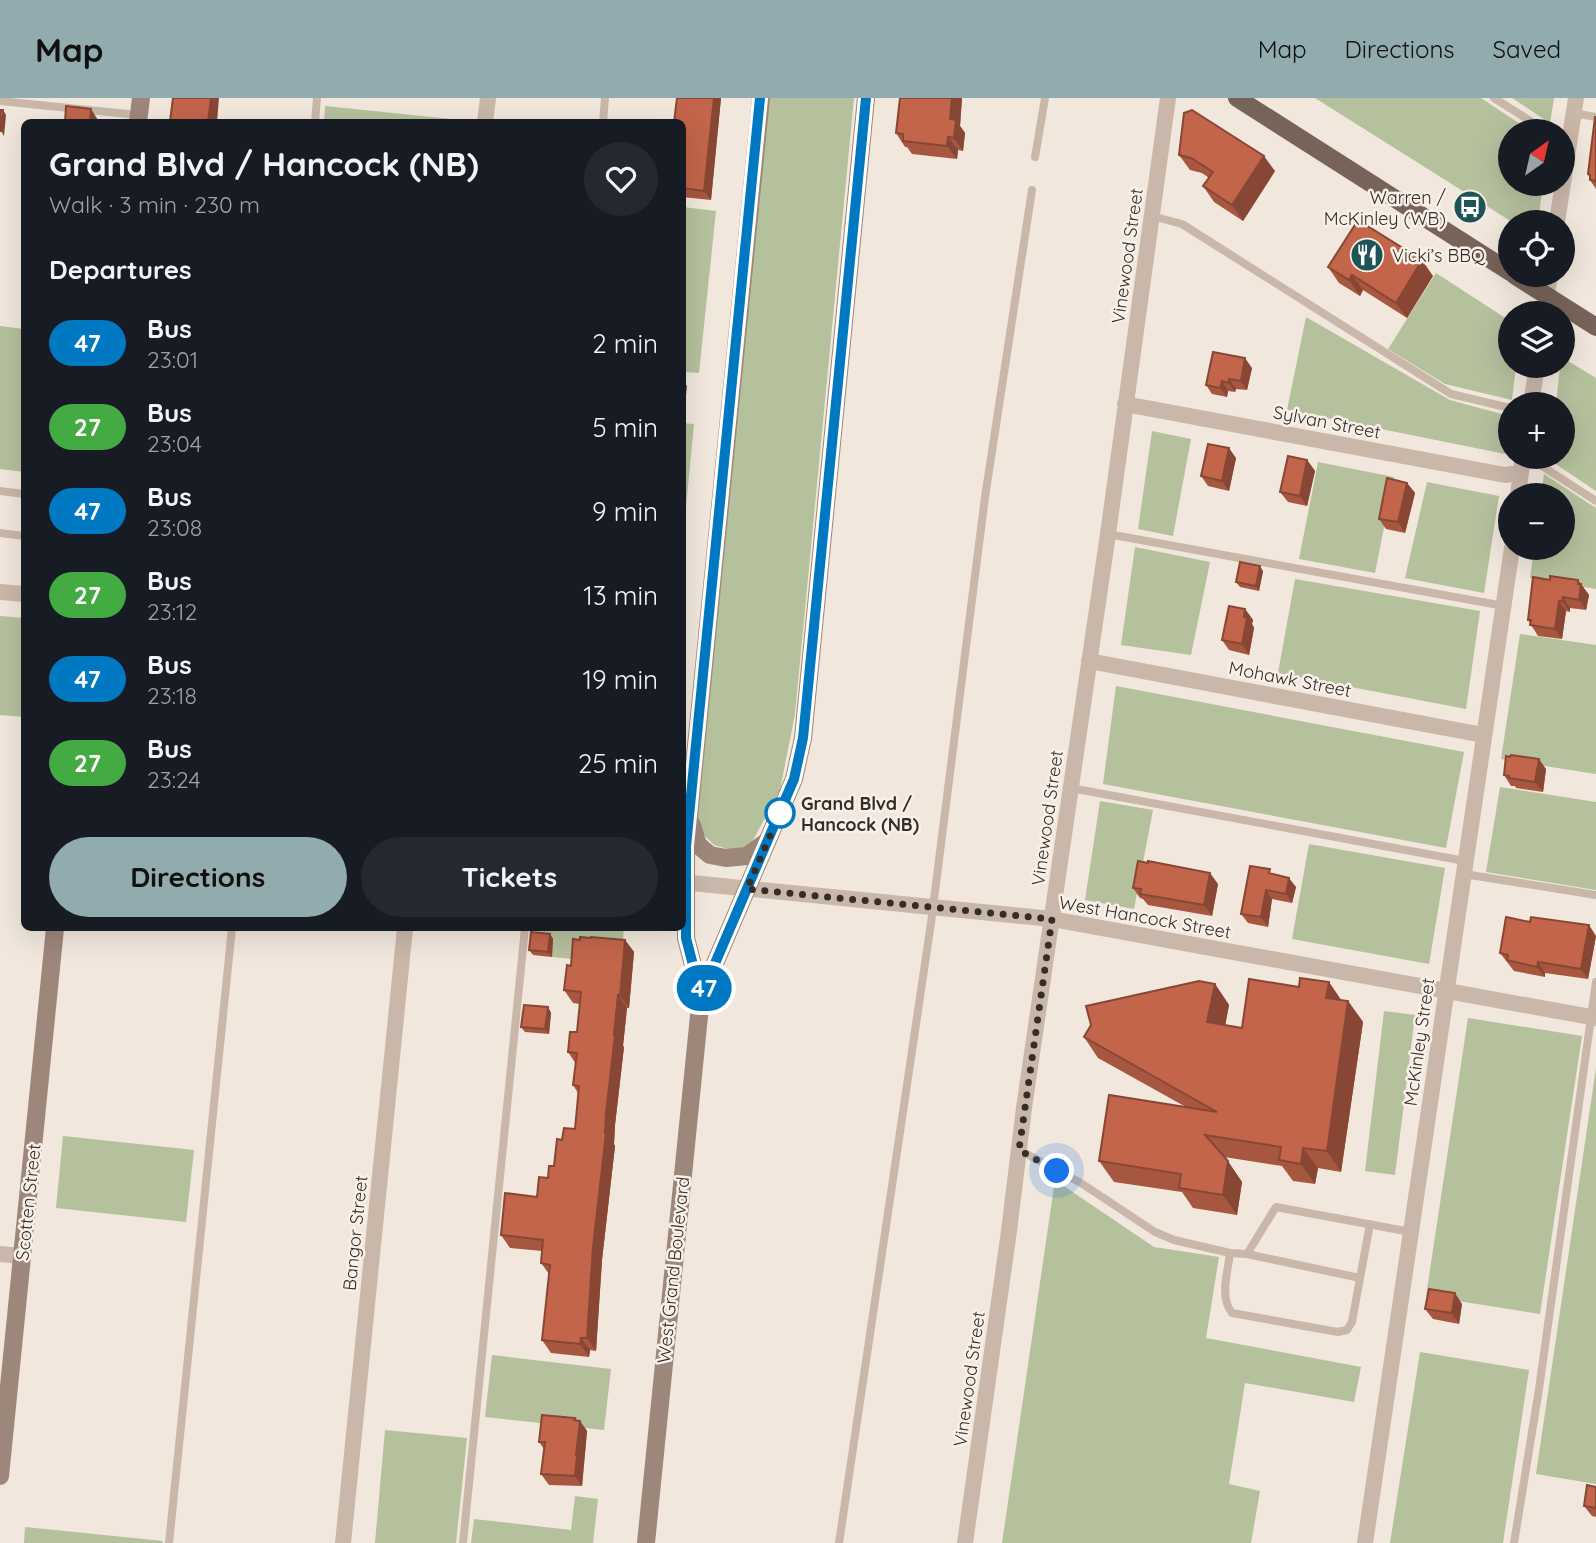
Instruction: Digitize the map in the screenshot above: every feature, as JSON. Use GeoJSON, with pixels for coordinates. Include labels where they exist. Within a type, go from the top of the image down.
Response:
{"type":"FeatureCollection","features":[{"type":"Feature","properties":{"kind":"main road","name":"West Grand Boulevard"},"geometry":{"type":"LineString","coordinates":[[686,846],[761,98]]}},
{"type":"Feature","properties":{"kind":"main road","name":"West Grand Boulevard"},"geometry":{"type":"LineString","coordinates":[[646,1543],[701,996],[794,779],[803,738],[866,98]]}},
{"type":"Feature","properties":{"kind":"main road"},"geometry":{"type":"LineString","coordinates":[[1237,98],[1498,265]]}},
{"type":"Feature","properties":{"kind":"main road"},"geometry":{"type":"LineString","coordinates":[[1526,287],[1542,301]]}},
{"type":"Feature","properties":{"kind":"main road"},"geometry":{"type":"LineString","coordinates":[[1575,318],[1596,327]]}},
{"type":"Feature","properties":{"kind":"main road"},"geometry":{"type":"LineString","coordinates":[[689,807],[692,829],[698,845],[710,855],[726,858],[747,856],[768,840]]}},
{"type":"Feature","properties":{"kind":"main road","name":"Scotten Street"},"geometry":{"type":"LineString","coordinates":[[0,1476],[5,1376],[22,1256],[55,931]]}},
{"type":"Feature","properties":{"kind":"main road","name":"West Grand Boulevard"},"geometry":{"type":"LineString","coordinates":[[686,931],[701,996]]}},
{"type":"Feature","properties":{"kind":"street"},"geometry":{"type":"LineString","coordinates":[[485,119],[488,98]]}},
{"type":"Feature","properties":{"kind":"street","name":"Vinewood Street"},"geometry":{"type":"LineString","coordinates":[[965,1543],[1168,98]]}},
{"type":"Feature","properties":{"kind":"street","name":"Sylvan Street"},"geometry":{"type":"LineString","coordinates":[[1125,404],[1505,475],[1515,469]]}},
{"type":"Feature","properties":{"kind":"street","name":"McKinley Street"},"geometry":{"type":"LineString","coordinates":[[1365,1543],[1510,560]]}},
{"type":"Feature","properties":{"kind":"street"},"geometry":{"type":"LineString","coordinates":[[0,592],[21,594]]}},
{"type":"Feature","properties":{"kind":"street","name":"Mohawk Street"},"geometry":{"type":"LineString","coordinates":[[1089,661],[1483,735]]}},
{"type":"Feature","properties":{"kind":"street","name":"West Hancock Street"},"geometry":{"type":"LineString","coordinates":[[686,882],[1052,919],[1593,1017]]}},
{"type":"Feature","properties":{"kind":"street","name":"Bangor Street"},"geometry":{"type":"LineString","coordinates":[[343,1543],[405,931]]}},
{"type":"Feature","properties":{"kind":"street"},"geometry":{"type":"LineString","coordinates":[[0,1254],[22,1256]]}},
{"type":"Feature","properties":{"kind":"lane"},"geometry":{"type":"LineString","coordinates":[[314,119],[317,98]]}},
{"type":"Feature","properties":{"kind":"lane"},"geometry":{"type":"LineString","coordinates":[[603,119],[605,98]]}},
{"type":"Feature","properties":{"kind":"lane"},"geometry":{"type":"LineString","coordinates":[[1035,157],[1045,98]]}},
{"type":"Feature","properties":{"kind":"lane"},"geometry":{"type":"LineString","coordinates":[[1494,98],[1527,119]]}},
{"type":"Feature","properties":{"kind":"lane"},"geometry":{"type":"LineString","coordinates":[[0,101],[139,112]]}},
{"type":"Feature","properties":{"kind":"lane"},"geometry":{"type":"LineString","coordinates":[[1575,106],[1596,117]]}},
{"type":"Feature","properties":{"kind":"lane"},"geometry":{"type":"LineString","coordinates":[[839,1543],[933,908],[985,497],[1032,190]]}},
{"type":"Feature","properties":{"kind":"lane"},"geometry":{"type":"LineString","coordinates":[[1152,216],[1182,224],[1451,394],[1498,405]]}},
{"type":"Feature","properties":{"kind":"lane"},"geometry":{"type":"LineString","coordinates":[[1547,469],[1596,501]]}},
{"type":"Feature","properties":{"kind":"lane"},"geometry":{"type":"LineString","coordinates":[[0,491],[21,494]]}},
{"type":"Feature","properties":{"kind":"lane"},"geometry":{"type":"LineString","coordinates":[[0,533],[21,536]]}},
{"type":"Feature","properties":{"kind":"lane"},"geometry":{"type":"LineString","coordinates":[[1108,534],[1504,607]]}},
{"type":"Feature","properties":{"kind":"lane"},"geometry":{"type":"LineString","coordinates":[[1071,788],[1596,895]]}},
{"type":"Feature","properties":{"kind":"lane"},"geometry":{"type":"LineString","coordinates":[[169,1543],[232,931]]}},
{"type":"Feature","properties":{"kind":"lane"},"geometry":{"type":"LineString","coordinates":[[463,1543],[525,931]]}},
{"type":"Feature","properties":{"kind":"lane"},"geometry":{"type":"LineString","coordinates":[[1514,1543],[1539,1389],[1596,982]]}},
{"type":"Feature","properties":{"kind":"lane"},"geometry":{"type":"LineString","coordinates":[[1019,1150],[1081,1184],[1154,1232],[1174,1240],[1360,1278]]}},
{"type":"Feature","properties":{"kind":"lane"},"geometry":{"type":"LineString","coordinates":[[1247,1254],[1276,1207],[1411,1232]]}},
{"type":"Feature","properties":{"kind":"lane"},"geometry":{"type":"LineString","coordinates":[[1230,1253],[1224,1299],[1232,1313],[1338,1332],[1347,1330],[1352,1322],[1370,1224]]}},
{"type":"Feature","properties":{"kind":"green space"},"geometry":{"type":"Polygon","coordinates":[[[769,98],[854,98],[795,714],[780,790],[751,844],[735,851],[714,845],[698,829],[697,794],[769,98]]]}},
{"type":"Feature","properties":{"kind":"green space"},"geometry":{"type":"Polygon","coordinates":[[[1315,98],[1481,98],[1513,119],[1498,119],[1498,196],[1541,196],[1540,210],[1498,210],[1498,213],[1315,98]]]}},
{"type":"Feature","properties":{"kind":"green space"},"geometry":{"type":"Polygon","coordinates":[[[1512,98],[1554,98],[1551,119],[1544,119],[1512,98]]]}},
{"type":"Feature","properties":{"kind":"green space"},"geometry":{"type":"Polygon","coordinates":[[[325,106],[451,119],[324,119],[325,106]]]}},
{"type":"Feature","properties":{"kind":"green space"},"geometry":{"type":"Polygon","coordinates":[[[686,207],[716,211],[699,373],[686,372],[686,207]]]}},
{"type":"Feature","properties":{"kind":"green space"},"geometry":{"type":"Polygon","coordinates":[[[1436,273],[1498,313],[1498,378],[1515,378],[1513,392],[1498,392],[1498,397],[1445,384],[1388,349],[1436,273]]]}},
{"type":"Feature","properties":{"kind":"green space"},"geometry":{"type":"Polygon","coordinates":[[[1306,317],[1450,400],[1498,413],[1498,453],[1287,410],[1306,317]]]}},
{"type":"Feature","properties":{"kind":"green space"},"geometry":{"type":"Polygon","coordinates":[[[0,326],[21,329],[21,472],[0,469],[0,326]]]}},
{"type":"Feature","properties":{"kind":"green space"},"geometry":{"type":"Polygon","coordinates":[[[1575,365],[1596,378],[1596,491],[1563,469],[1575,469],[1575,392],[1557,392],[1559,378],[1575,378],[1575,365]]]}},
{"type":"Feature","properties":{"kind":"green space"},"geometry":{"type":"Polygon","coordinates":[[[686,423],[694,424],[686,507],[686,423]]]}},
{"type":"Feature","properties":{"kind":"green space"},"geometry":{"type":"Polygon","coordinates":[[[1152,431],[1191,439],[1173,536],[1138,529],[1152,431]]]}},
{"type":"Feature","properties":{"kind":"green space"},"geometry":{"type":"Polygon","coordinates":[[[1318,462],[1394,477],[1375,573],[1299,559],[1318,462]]]}},
{"type":"Feature","properties":{"kind":"green space"},"geometry":{"type":"Polygon","coordinates":[[[1544,474],[1558,483],[1543,483],[1544,474]]]}},
{"type":"Feature","properties":{"kind":"green space"},"geometry":{"type":"Polygon","coordinates":[[[1427,482],[1498,496],[1484,593],[1405,578],[1427,482]]]}},
{"type":"Feature","properties":{"kind":"green space"},"geometry":{"type":"Polygon","coordinates":[[[1575,494],[1596,508],[1596,589],[1530,578],[1532,560],[1575,560],[1575,494]]]}},
{"type":"Feature","properties":{"kind":"green space"},"geometry":{"type":"Polygon","coordinates":[[[1135,547],[1210,562],[1191,655],[1121,645],[1135,547]]]}},
{"type":"Feature","properties":{"kind":"green space"},"geometry":{"type":"Polygon","coordinates":[[[1295,579],[1480,611],[1466,709],[1278,673],[1295,579]]]}},
{"type":"Feature","properties":{"kind":"green space"},"geometry":{"type":"Polygon","coordinates":[[[0,616],[21,618],[21,717],[0,715],[0,616]]]}},
{"type":"Feature","properties":{"kind":"green space"},"geometry":{"type":"Polygon","coordinates":[[[1520,634],[1596,645],[1596,774],[1501,759],[1520,634]]]}},
{"type":"Feature","properties":{"kind":"green space"},"geometry":{"type":"Polygon","coordinates":[[[1116,686],[1464,752],[1446,848],[1103,784],[1116,686]]]}},
{"type":"Feature","properties":{"kind":"green space"},"geometry":{"type":"Polygon","coordinates":[[[1500,787],[1596,802],[1596,890],[1486,872],[1500,787]]]}},
{"type":"Feature","properties":{"kind":"green space"},"geometry":{"type":"Polygon","coordinates":[[[1100,801],[1153,810],[1134,909],[1085,900],[1100,801]]]}},
{"type":"Feature","properties":{"kind":"green space"},"geometry":{"type":"Polygon","coordinates":[[[1309,844],[1445,868],[1429,964],[1292,939],[1309,844]]]}},
{"type":"Feature","properties":{"kind":"green space"},"geometry":{"type":"Polygon","coordinates":[[[536,931],[624,931],[622,951],[582,960],[552,957],[553,939],[535,937],[536,931]]]}},
{"type":"Feature","properties":{"kind":"green space"},"geometry":{"type":"Polygon","coordinates":[[[1384,1011],[1415,1015],[1395,1175],[1365,1171],[1384,1011]]]}},
{"type":"Feature","properties":{"kind":"green space"},"geometry":{"type":"Polygon","coordinates":[[[1468,1018],[1582,1036],[1540,1314],[1426,1296],[1468,1018]]]}},
{"type":"Feature","properties":{"kind":"green space"},"geometry":{"type":"Polygon","coordinates":[[[1596,1068],[1596,1484],[1536,1474],[1596,1068]]]}},
{"type":"Feature","properties":{"kind":"green space"},"geometry":{"type":"Polygon","coordinates":[[[63,1136],[194,1150],[186,1222],[56,1208],[63,1136]]]}},
{"type":"Feature","properties":{"kind":"green space"},"geometry":{"type":"Polygon","coordinates":[[[1055,1180],[1154,1247],[1219,1257],[1206,1338],[1361,1367],[1354,1402],[1245,1383],[1229,1484],[1260,1491],[1251,1543],[1002,1543],[1055,1180]]]}},
{"type":"Feature","properties":{"kind":"green space"},"geometry":{"type":"Polygon","coordinates":[[[1420,1352],[1529,1370],[1503,1543],[1390,1543],[1420,1352]]]}},
{"type":"Feature","properties":{"kind":"green space"},"geometry":{"type":"Polygon","coordinates":[[[492,1355],[611,1369],[604,1430],[485,1417],[492,1355]]]}},
{"type":"Feature","properties":{"kind":"green space"},"geometry":{"type":"Polygon","coordinates":[[[385,1430],[467,1438],[456,1543],[375,1543],[385,1430]]]}},
{"type":"Feature","properties":{"kind":"green space"},"geometry":{"type":"Polygon","coordinates":[[[575,1496],[598,1499],[593,1543],[471,1543],[474,1519],[571,1530],[575,1496]]]}},
{"type":"Feature","properties":{"kind":"green space"},"geometry":{"type":"Polygon","coordinates":[[[25,1527],[163,1541],[24,1543],[25,1527]]]}},
{"type":"Feature","properties":{"kind":"building"},"geometry":{"type":"Polygon","coordinates":[[[173,98],[211,98],[208,119],[170,119],[173,98]]]}},
{"type":"Feature","properties":{"kind":"building"},"geometry":{"type":"Polygon","coordinates":[[[677,98],[714,98],[704,191],[686,189],[686,119],[674,119],[677,98]]]}},
{"type":"Feature","properties":{"kind":"building"},"geometry":{"type":"Polygon","coordinates":[[[900,98],[952,98],[950,119],[956,120],[954,138],[948,137],[947,146],[903,141],[903,134],[896,133],[900,98]]]}},
{"type":"Feature","properties":{"kind":"building"},"geometry":{"type":"Polygon","coordinates":[[[66,106],[91,109],[90,119],[65,119],[66,106]]]}},
{"type":"Feature","properties":{"kind":"building"},"geometry":{"type":"Polygon","coordinates":[[[0,110],[3,110],[1,131],[0,131],[0,110]]]}},
{"type":"Feature","properties":{"kind":"building"},"geometry":{"type":"Polygon","coordinates":[[[1192,110],[1264,156],[1232,205],[1203,186],[1213,172],[1191,158],[1179,155],[1184,113],[1192,110]]]}},
{"type":"Feature","properties":{"kind":"building"},"geometry":{"type":"Polygon","coordinates":[[[1595,117],[1596,181],[1590,180],[1588,174],[1595,117]]]}},
{"type":"Feature","properties":{"kind":"building"},"geometry":{"type":"Polygon","coordinates":[[[1358,220],[1422,260],[1396,303],[1352,275],[1349,280],[1328,267],[1358,220]]]}},
{"type":"Feature","properties":{"kind":"building"},"geometry":{"type":"Polygon","coordinates":[[[1213,352],[1245,358],[1241,381],[1222,381],[1220,388],[1206,385],[1213,352]]]}},
{"type":"Feature","properties":{"kind":"building"},"geometry":{"type":"Polygon","coordinates":[[[1208,444],[1229,448],[1222,481],[1201,476],[1208,444]]]}},
{"type":"Feature","properties":{"kind":"building"},"geometry":{"type":"Polygon","coordinates":[[[1288,456],[1307,460],[1300,496],[1280,492],[1288,456]]]}},
{"type":"Feature","properties":{"kind":"building"},"geometry":{"type":"Polygon","coordinates":[[[1387,478],[1407,483],[1398,522],[1379,519],[1387,478]]]}},
{"type":"Feature","properties":{"kind":"building"},"geometry":{"type":"Polygon","coordinates":[[[1240,562],[1260,566],[1256,586],[1236,582],[1240,562]]]}},
{"type":"Feature","properties":{"kind":"building"},"geometry":{"type":"Polygon","coordinates":[[[1550,576],[1578,580],[1578,584],[1581,584],[1579,600],[1563,597],[1562,601],[1559,601],[1555,629],[1530,625],[1531,620],[1528,620],[1533,577],[1550,580],[1550,576]]]}},
{"type":"Feature","properties":{"kind":"building"},"geometry":{"type":"Polygon","coordinates":[[[1229,606],[1245,609],[1244,617],[1247,618],[1242,644],[1222,640],[1229,606]]]}},
{"type":"Feature","properties":{"kind":"building"},"geometry":{"type":"Polygon","coordinates":[[[1506,756],[1539,759],[1535,782],[1504,775],[1506,756]]]}},
{"type":"Feature","properties":{"kind":"building"},"geometry":{"type":"Polygon","coordinates":[[[1138,861],[1210,873],[1204,905],[1140,894],[1141,889],[1133,888],[1138,861]]]}},
{"type":"Feature","properties":{"kind":"building"},"geometry":{"type":"Polygon","coordinates":[[[1250,866],[1270,869],[1269,873],[1289,878],[1286,894],[1266,890],[1261,917],[1241,914],[1250,866]]]}},
{"type":"Feature","properties":{"kind":"building"},"geometry":{"type":"Polygon","coordinates":[[[1506,917],[1530,922],[1531,917],[1589,925],[1581,969],[1538,962],[1537,967],[1507,960],[1508,955],[1500,953],[1506,917]]]}},
{"type":"Feature","properties":{"kind":"building"},"geometry":{"type":"Polygon","coordinates":[[[531,932],[550,934],[548,952],[529,950],[531,932]]]}},
{"type":"Feature","properties":{"kind":"building"},"geometry":{"type":"Polygon","coordinates":[[[580,937],[625,940],[593,1247],[587,1338],[581,1338],[580,1344],[542,1340],[550,1265],[541,1263],[543,1240],[501,1235],[505,1193],[537,1197],[539,1177],[548,1178],[549,1166],[554,1166],[557,1139],[562,1140],[564,1128],[575,1129],[579,1086],[573,1085],[577,1053],[568,1052],[570,1032],[577,1032],[581,992],[564,990],[567,965],[571,966],[573,939],[580,940],[580,937]]]}},
{"type":"Feature","properties":{"kind":"building"},"geometry":{"type":"Polygon","coordinates":[[[1300,978],[1329,982],[1326,998],[1348,1001],[1327,1151],[1303,1148],[1301,1164],[1279,1160],[1281,1147],[1205,1135],[1228,1161],[1223,1195],[1179,1188],[1181,1174],[1099,1161],[1109,1095],[1217,1112],[1084,1037],[1091,1025],[1086,1006],[1199,981],[1215,984],[1207,1022],[1242,1028],[1249,979],[1299,987],[1300,978]]]}},
{"type":"Feature","properties":{"kind":"building"},"geometry":{"type":"Polygon","coordinates":[[[524,1005],[548,1007],[545,1029],[521,1027],[524,1005]]]}},
{"type":"Feature","properties":{"kind":"building"},"geometry":{"type":"Polygon","coordinates":[[[1429,1289],[1455,1293],[1452,1313],[1425,1309],[1429,1289]]]}},
{"type":"Feature","properties":{"kind":"building"},"geometry":{"type":"Polygon","coordinates":[[[542,1415],[575,1418],[574,1420],[580,1421],[575,1476],[541,1474],[545,1442],[539,1442],[542,1415]]]}},
{"type":"Feature","properties":{"kind":"building"},"geometry":{"type":"Polygon","coordinates":[[[1587,1485],[1596,1487],[1596,1508],[1584,1506],[1587,1485]]]}},
{"type":"Feature","properties":{"kind":"bus line","name":"47"},"geometry":{"type":"LineString","coordinates":[[760,98],[686,846],[686,938],[701,996],[794,779],[800,759],[866,98]]}},
{"type":"Feature","properties":{"kind":"place","name":"Warren / McKinley (WB)"},"geometry":{"type":"Point","coordinates":[1470,207]}},
{"type":"Feature","properties":{"kind":"place","name":"Vicki’s BBQ"},"geometry":{"type":"Point","coordinates":[1367,255]}},
{"type":"Feature","properties":{"kind":"place","name":"Grand Blvd / Hancock (NB)"},"geometry":{"type":"Point","coordinates":[780,813]}},
{"type":"Feature","properties":{"kind":"route"},"geometry":{"type":"LineString","coordinates":[[780,813],[747,889],[1052,919],[1019,1150],[1057,1171]]}}]}
